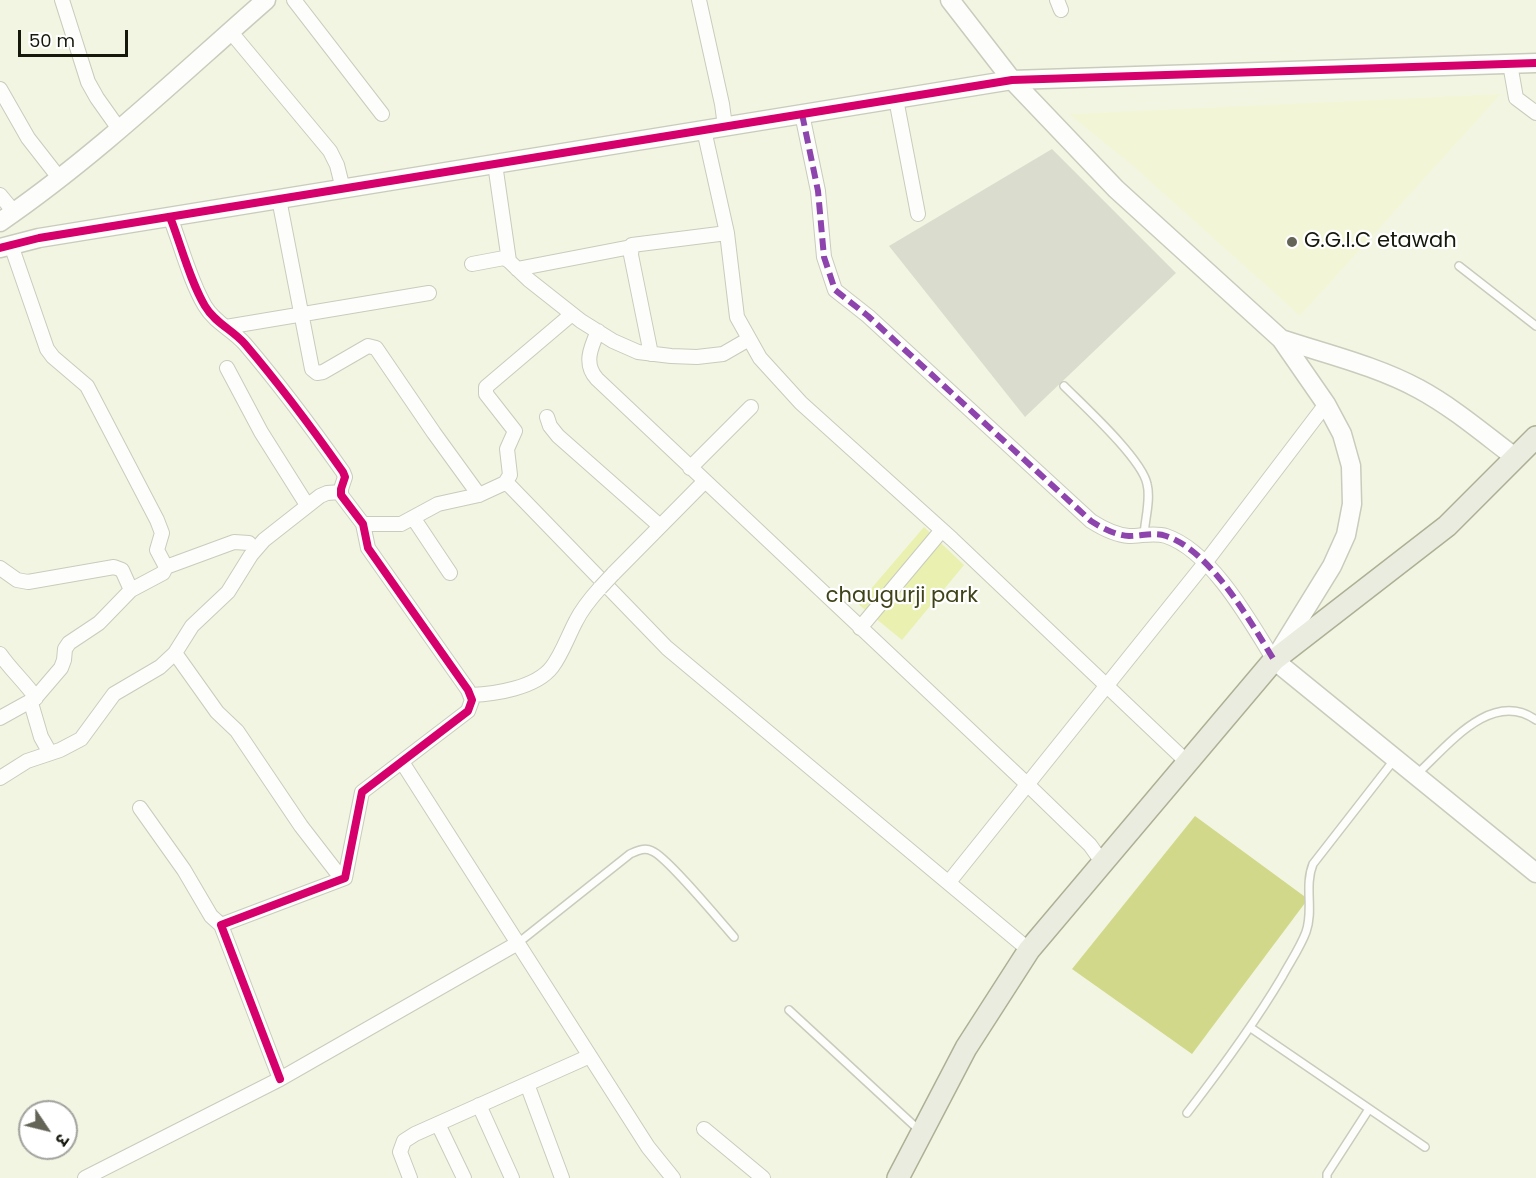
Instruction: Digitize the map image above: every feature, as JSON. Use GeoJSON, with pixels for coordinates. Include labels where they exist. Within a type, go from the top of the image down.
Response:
{"type":"FeatureCollection","features":[{"type":"Feature","properties":{"kind":"main road"},"geometry":{"type":"LineString","coordinates":[[898,1178],[966,1048],[1029,950],[1274,660],[1447,526],[1529,446]]}},
{"type":"Feature","properties":{"kind":"street"},"geometry":{"type":"LineString","coordinates":[[62,0],[88,82],[120,129]]}},
{"type":"Feature","properties":{"kind":"street"},"geometry":{"type":"LineString","coordinates":[[0,195],[7,217],[60,180],[266,0]]}},
{"type":"Feature","properties":{"kind":"street"},"geometry":{"type":"LineString","coordinates":[[294,0],[382,114]]}},
{"type":"Feature","properties":{"kind":"street"},"geometry":{"type":"LineString","coordinates":[[699,0],[725,126]]}},
{"type":"Feature","properties":{"kind":"street"},"geometry":{"type":"LineString","coordinates":[[950,0],[1012,80],[1116,189],[1281,339],[1326,404],[1342,434],[1352,466],[1352,504],[1346,535],[1332,566],[1274,660]]}},
{"type":"Feature","properties":{"kind":"street"},"geometry":{"type":"LineString","coordinates":[[230,32],[330,151],[337,165],[343,189]]}},
{"type":"Feature","properties":{"kind":"street"},"geometry":{"type":"LineString","coordinates":[[166,567],[157,550],[162,537],[161,528],[93,395],[81,379],[53,357],[47,349],[6,247],[39,238],[170,216],[1012,80],[1536,63]]}},
{"type":"Feature","properties":{"kind":"street"},"geometry":{"type":"LineString","coordinates":[[1510,64],[1516,98],[1536,113]]}},
{"type":"Feature","properties":{"kind":"street"},"geometry":{"type":"LineString","coordinates":[[0,89],[28,138],[60,180]]}},
{"type":"Feature","properties":{"kind":"street"},"geometry":{"type":"LineString","coordinates":[[896,99],[918,214]]}},
{"type":"Feature","properties":{"kind":"street"},"geometry":{"type":"LineString","coordinates":[[802,114],[818,191],[824,257],[835,290],[868,316],[1091,521],[1104,529],[1127,536],[1166,536],[1181,544],[1205,563],[1230,590],[1274,660],[1536,873]]}},
{"type":"Feature","properties":{"kind":"street"},"geometry":{"type":"LineString","coordinates":[[704,130],[727,233],[737,317],[760,358],[801,402],[942,530],[1187,762]]}},
{"type":"Feature","properties":{"kind":"street"},"geometry":{"type":"LineString","coordinates":[[495,164],[513,265]]}},
{"type":"Feature","properties":{"kind":"street"},"geometry":{"type":"LineString","coordinates":[[279,199],[312,369],[317,373],[323,372],[368,346],[376,348],[479,495]]}},
{"type":"Feature","properties":{"kind":"street"},"geometry":{"type":"LineString","coordinates":[[170,216],[205,307],[217,321],[236,334],[277,382],[344,471],[345,477],[341,488],[343,499],[363,524],[366,543],[371,553],[471,695],[472,700],[468,711],[362,792],[345,878],[221,925]]}},
{"type":"Feature","properties":{"kind":"street"},"geometry":{"type":"LineString","coordinates":[[513,265],[631,247],[633,243],[727,233]]}},
{"type":"Feature","properties":{"kind":"street"},"geometry":{"type":"LineString","coordinates":[[631,247],[651,354]]}},
{"type":"Feature","properties":{"kind":"street"},"geometry":{"type":"LineString","coordinates":[[472,264],[504,258],[572,314],[638,352],[697,357],[723,354],[750,339]]}},
{"type":"Feature","properties":{"kind":"street"},"geometry":{"type":"LineString","coordinates":[[226,327],[429,292]]}},
{"type":"Feature","properties":{"kind":"street"},"geometry":{"type":"LineString","coordinates":[[363,524],[397,525],[414,519],[438,504],[479,495],[505,483],[510,475],[507,447],[515,431],[486,394],[486,387],[572,314]]}},
{"type":"Feature","properties":{"kind":"street"},"geometry":{"type":"LineString","coordinates":[[598,331],[590,351],[589,366],[592,375],[1090,844],[1102,862]]}},
{"type":"Feature","properties":{"kind":"street"},"geometry":{"type":"LineString","coordinates":[[1281,339],[1370,368],[1417,388],[1449,407],[1529,446]]}},
{"type":"Feature","properties":{"kind":"street"},"geometry":{"type":"LineString","coordinates":[[227,368],[261,432],[307,505]]}},
{"type":"Feature","properties":{"kind":"street"},"geometry":{"type":"LineString","coordinates":[[949,882],[1205,563],[1326,404]]}},
{"type":"Feature","properties":{"kind":"street"},"geometry":{"type":"LineString","coordinates":[[690,468],[751,407]]}},
{"type":"Feature","properties":{"kind":"street"},"geometry":{"type":"LineString","coordinates":[[547,417],[550,426],[558,436],[660,526]]}},
{"type":"Feature","properties":{"kind":"street"},"geometry":{"type":"LineString","coordinates":[[471,695],[493,694],[510,690],[543,676],[552,668],[576,620],[600,588],[704,482]]}},
{"type":"Feature","properties":{"kind":"street"},"geometry":{"type":"LineString","coordinates":[[505,483],[668,648],[1029,950]]}},
{"type":"Feature","properties":{"kind":"street"},"geometry":{"type":"LineString","coordinates":[[0,778],[27,761],[73,745],[81,739],[114,694],[160,667],[175,653],[192,626],[228,592],[256,548],[307,505],[341,488]]}},
{"type":"Feature","properties":{"kind":"street"},"geometry":{"type":"LineString","coordinates":[[414,519],[450,573]]}},
{"type":"Feature","properties":{"kind":"street"},"geometry":{"type":"LineString","coordinates":[[860,628],[942,530]]}},
{"type":"Feature","properties":{"kind":"street"},"geometry":{"type":"LineString","coordinates":[[50,753],[41,737],[31,703],[61,668],[69,643],[99,623],[131,590],[160,576],[166,567],[234,542],[249,543]]}},
{"type":"Feature","properties":{"kind":"street"},"geometry":{"type":"LineString","coordinates":[[0,568],[17,580],[28,582],[114,567],[122,570],[131,590]]}},
{"type":"Feature","properties":{"kind":"street"},"geometry":{"type":"LineString","coordinates":[[175,653],[217,712],[237,731],[301,826],[342,879]]}},
{"type":"Feature","properties":{"kind":"street"},"geometry":{"type":"LineString","coordinates":[[0,654],[36,698]]}},
{"type":"Feature","properties":{"kind":"street"},"geometry":{"type":"LineString","coordinates":[[0,718],[36,698]]}},
{"type":"Feature","properties":{"kind":"street"},"geometry":{"type":"LineString","coordinates":[[402,762],[648,1147],[673,1178]]}},
{"type":"Feature","properties":{"kind":"street"},"geometry":{"type":"LineString","coordinates":[[140,808],[184,870],[211,916],[221,925],[280,1079]]}},
{"type":"Feature","properties":{"kind":"street"},"geometry":{"type":"LineString","coordinates":[[85,1178],[280,1079],[518,944]]}},
{"type":"Feature","properties":{"kind":"street"},"geometry":{"type":"LineString","coordinates":[[410,1178],[400,1152],[404,1142],[415,1134],[590,1056]]}},
{"type":"Feature","properties":{"kind":"street"},"geometry":{"type":"LineString","coordinates":[[527,1084],[562,1178]]}},
{"type":"Feature","properties":{"kind":"street"},"geometry":{"type":"LineString","coordinates":[[479,1105],[512,1178]]}},
{"type":"Feature","properties":{"kind":"street"},"geometry":{"type":"LineString","coordinates":[[438,1124],[464,1178]]}},
{"type":"Feature","properties":{"kind":"street"},"geometry":{"type":"LineString","coordinates":[[704,1129],[763,1178]]}},
{"type":"Feature","properties":{"kind":"lane"},"geometry":{"type":"LineString","coordinates":[[1459,266],[1536,326]]}},
{"type":"Feature","properties":{"kind":"lane"},"geometry":{"type":"LineString","coordinates":[[1064,386],[1106,429],[1144,474],[1148,492],[1143,535]]}},
{"type":"Feature","properties":{"kind":"lane"},"geometry":{"type":"LineString","coordinates":[[1416,775],[1476,720],[1494,712],[1512,711],[1529,715],[1536,720]]}},
{"type":"Feature","properties":{"kind":"lane"},"geometry":{"type":"LineString","coordinates":[[1187,1113],[1251,1028],[1307,930],[1310,907],[1309,874],[1313,864],[1395,758]]}},
{"type":"Feature","properties":{"kind":"lane"},"geometry":{"type":"LineString","coordinates":[[518,944],[630,854],[641,849],[653,851],[666,862],[734,937]]}},
{"type":"Feature","properties":{"kind":"lane"},"geometry":{"type":"LineString","coordinates":[[789,1010],[922,1133]]}},
{"type":"Feature","properties":{"kind":"lane"},"geometry":{"type":"LineString","coordinates":[[1251,1028],[1425,1147]]}},
{"type":"Feature","properties":{"kind":"lane"},"geometry":{"type":"LineString","coordinates":[[1327,1178],[1327,1174],[1369,1109]]}},
{"type":"Feature","properties":{"kind":"shaded area","name":"G.G.I.C etawah"},"geometry":{"type":"Polygon","coordinates":[[[1501,94],[1300,316],[1135,168],[1069,114],[1501,94]]]}},
{"type":"Feature","properties":{"kind":"shaded area"},"geometry":{"type":"Polygon","coordinates":[[[1195,816],[1308,899],[1192,1054],[1072,969],[1195,816]]]}},
{"type":"Feature","properties":{"kind":"green space","name":"chaugurji park"},"geometry":{"type":"Polygon","coordinates":[[[924,527],[964,565],[902,640],[858,604],[924,527]]]}},
{"type":"Feature","properties":{"kind":"building"},"geometry":{"type":"Polygon","coordinates":[[[1052,149],[1176,273],[1025,417],[889,246],[1052,149]]]}},
{"type":"Feature","properties":{"kind":"marked path"},"geometry":{"type":"LineString","coordinates":[[802,114],[818,191],[824,257],[835,290],[868,316],[1091,521],[1109,531],[1124,535],[1166,536],[1183,544],[1198,556],[1228,589],[1274,660]]}},
{"type":"Feature","properties":{"kind":"cycle path"},"geometry":{"type":"LineString","coordinates":[[0,248],[39,238],[1012,80],[1536,63]]}},
{"type":"Feature","properties":{"kind":"cycle path"},"geometry":{"type":"LineString","coordinates":[[170,217],[190,274],[205,306],[258,359],[343,472],[345,477],[341,495],[363,524],[368,548],[468,690],[472,700],[468,711],[362,792],[345,878],[221,925],[280,1079]]}},
{"type":"Feature","properties":{"kind":"place","name":"G.G.I.C etawah"},"geometry":{"type":"Point","coordinates":[1292,242]}}]}
